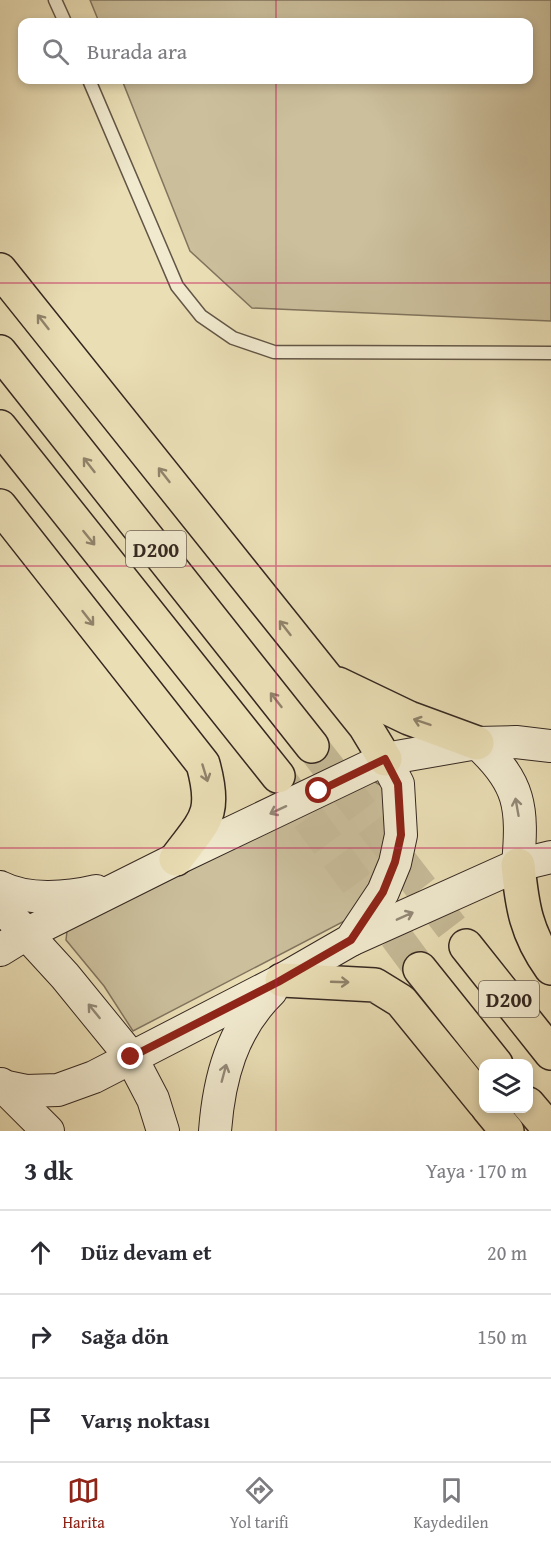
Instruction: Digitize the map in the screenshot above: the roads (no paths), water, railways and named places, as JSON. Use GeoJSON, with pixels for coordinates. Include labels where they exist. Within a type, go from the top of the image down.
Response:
{"type":"FeatureCollection","features":[{"type":"Feature","properties":{"kind":"highway"},"geometry":{"type":"LineString","coordinates":[[0,270],[321,674],[365,726],[385,759]]}},
{"type":"Feature","properties":{"kind":"highway","name":"D200"},"geometry":{"type":"LineString","coordinates":[[0,352],[312,746]]}},
{"type":"Feature","properties":{"kind":"highway","name":"D200"},"geometry":{"type":"LineString","coordinates":[[0,427],[278,776]]}},
{"type":"Feature","properties":{"kind":"highway"},"geometry":{"type":"LineString","coordinates":[[0,506],[203,764],[211,791],[206,819],[176,859]]}},
{"type":"Feature","properties":{"kind":"highway"},"geometry":{"type":"LineString","coordinates":[[321,674],[373,702],[477,743]]}},
{"type":"Feature","properties":{"kind":"highway"},"geometry":{"type":"LineString","coordinates":[[518,865],[522,911],[537,948],[551,968]]}},
{"type":"Feature","properties":{"kind":"highway","name":"D200"},"geometry":{"type":"LineString","coordinates":[[466,946],[551,1053]]}},
{"type":"Feature","properties":{"kind":"highway","name":"D200"},"geometry":{"type":"LineString","coordinates":[[420,969],[492,1059]]}},
{"type":"Feature","properties":{"kind":"highway"},"geometry":{"type":"LineString","coordinates":[[282,980],[375,985],[401,1001],[479,1098]]}},
{"type":"Feature","properties":{"kind":"highway"},"geometry":{"type":"LineString","coordinates":[[533,1110],[551,1131]]}},
{"type":"Feature","properties":{"kind":"highway"},"geometry":{"type":"LineString","coordinates":[[492,1113],[507,1131]]}},
{"type":"Feature","properties":{"kind":"main road"},"geometry":{"type":"LineString","coordinates":[[13,941],[176,859],[385,759],[477,743],[516,742],[551,746]]}},
{"type":"Feature","properties":{"kind":"main road"},"geometry":{"type":"LineString","coordinates":[[477,743],[500,765],[513,787],[519,813],[518,865]]}},
{"type":"Feature","properties":{"kind":"main road"},"geometry":{"type":"LineString","coordinates":[[351,940],[383,892],[395,862],[401,835],[398,784],[385,759]]}},
{"type":"Feature","properties":{"kind":"main road"},"geometry":{"type":"LineString","coordinates":[[1,1085],[26,1091],[58,1090],[94,1077],[282,980],[351,940],[518,865],[551,858]]}},
{"type":"Feature","properties":{"kind":"main road"},"geometry":{"type":"LineString","coordinates":[[0,887],[37,896],[68,896],[126,885]]}},
{"type":"Feature","properties":{"kind":"main road"},"geometry":{"type":"LineString","coordinates":[[0,905],[13,941],[65,976],[131,1057],[153,1099],[164,1131]]}},
{"type":"Feature","properties":{"kind":"main road"},"geometry":{"type":"LineString","coordinates":[[215,1131],[218,1099],[233,1042],[252,1009],[282,980]]}},
{"type":"Feature","properties":{"kind":"main road"},"geometry":{"type":"LineString","coordinates":[[1,1085],[48,1131]]}},
{"type":"Feature","properties":{"kind":"lane"},"geometry":{"type":"LineString","coordinates":[[55,0],[63,18]]}},
{"type":"Feature","properties":{"kind":"lane"},"geometry":{"type":"LineString","coordinates":[[91,84],[177,286],[201,316],[233,338],[274,352],[551,353]]}},
{"type":"Feature","properties":{"kind":"tunnel"},"geometry":{"type":"LineString","coordinates":[[312,746],[466,946]]}},
{"type":"Feature","properties":{"kind":"tunnel"},"geometry":{"type":"LineString","coordinates":[[279,778],[420,969]]}}]}
